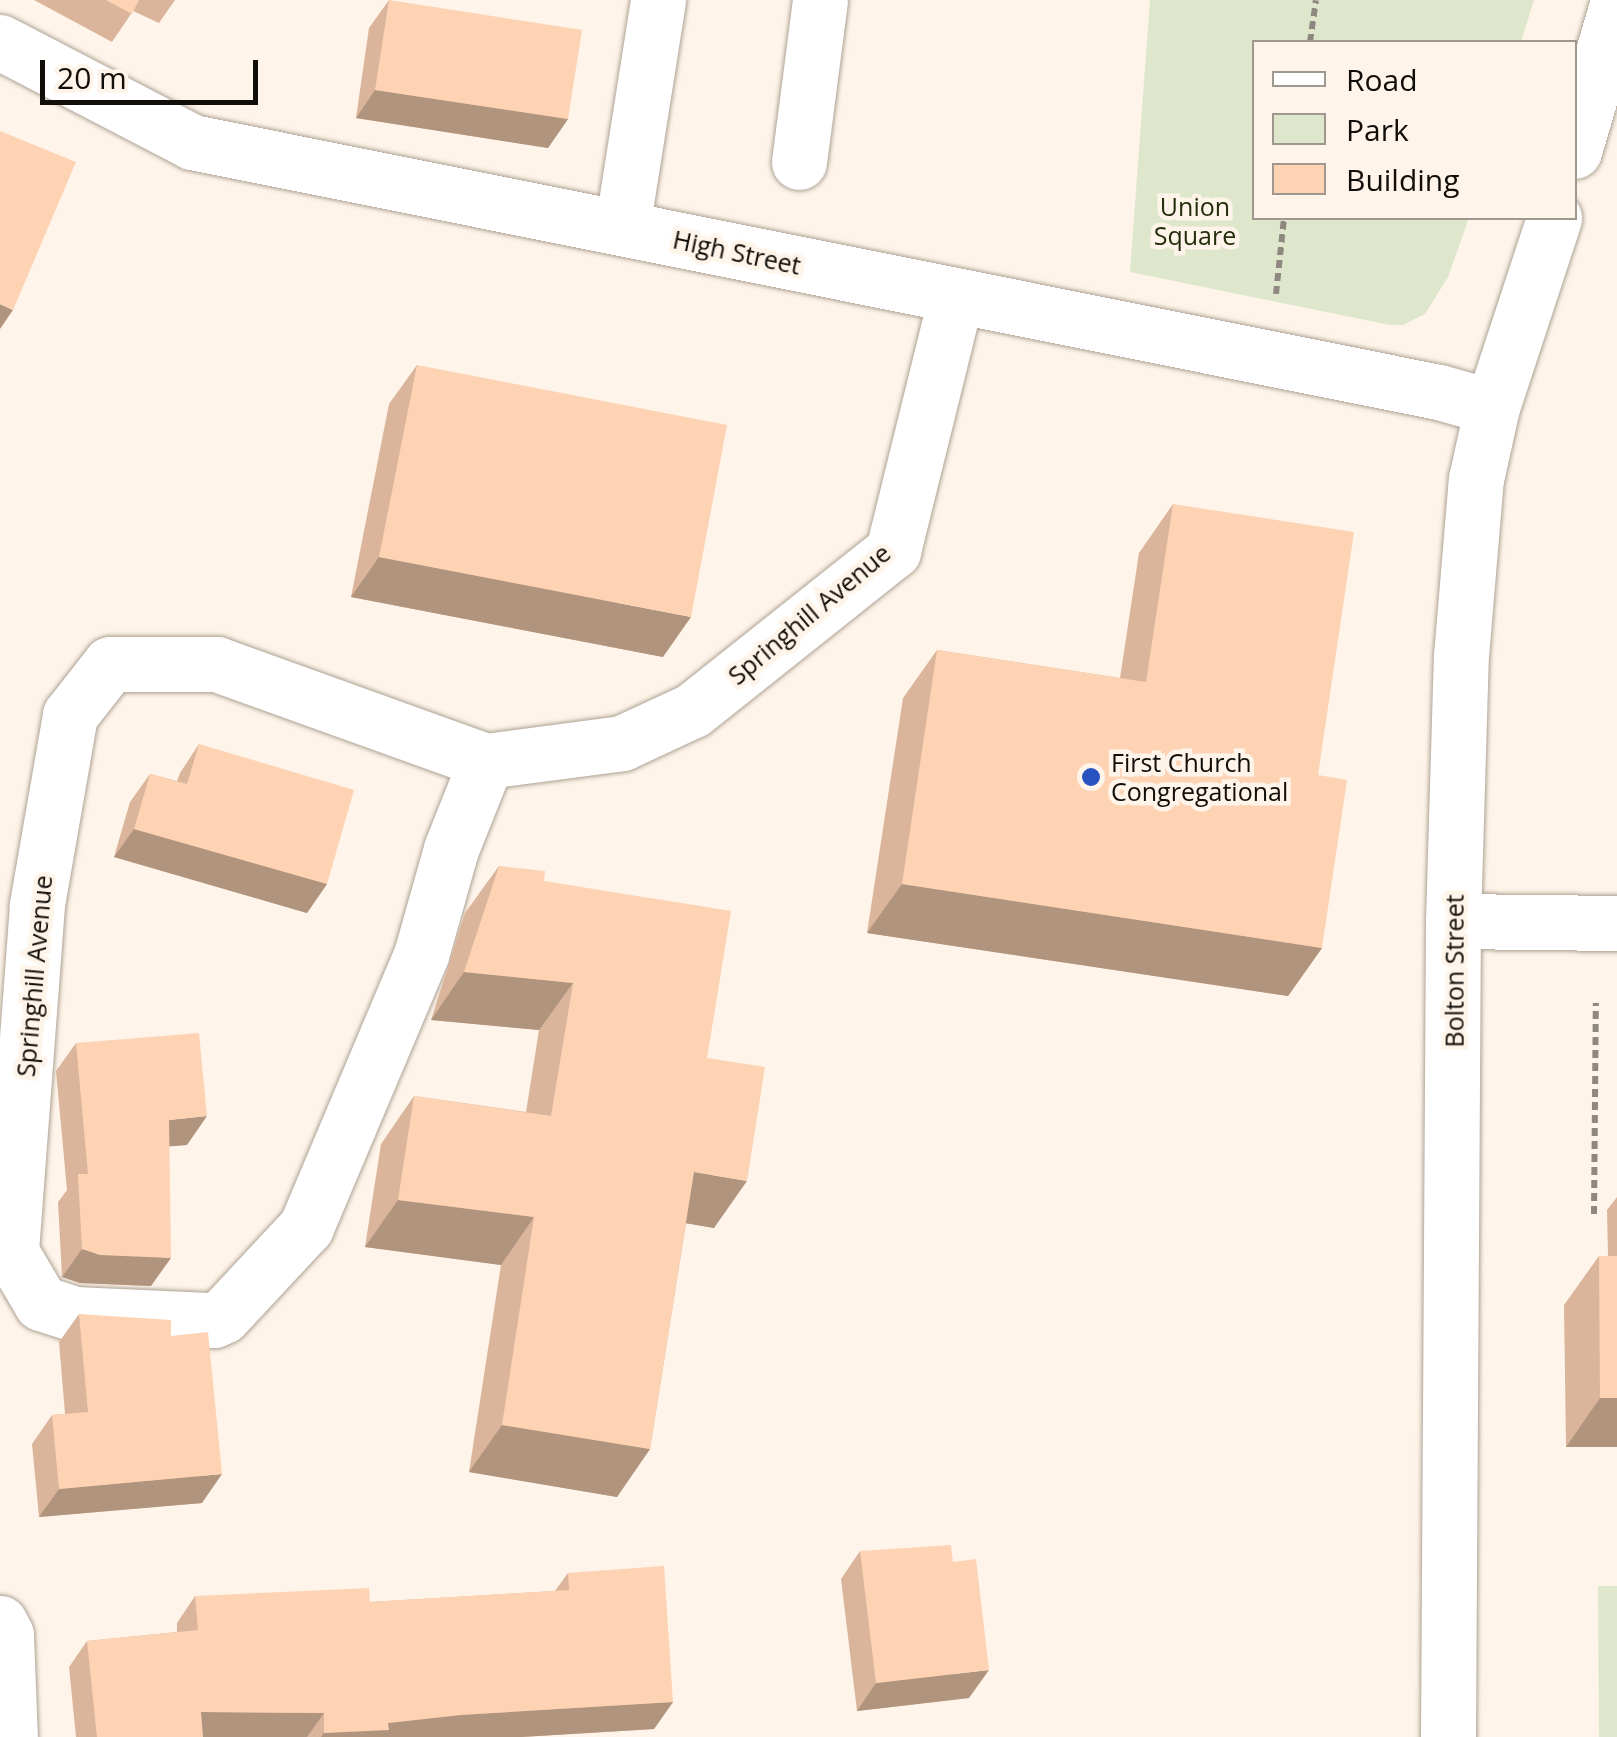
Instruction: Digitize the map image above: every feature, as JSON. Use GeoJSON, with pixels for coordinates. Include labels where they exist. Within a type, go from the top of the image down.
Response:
{"type":"FeatureCollection","features":[{"type":"Feature","properties":{"kind":"street"},"geometry":{"type":"LineString","coordinates":[[622,228],[658,0]]}},
{"type":"Feature","properties":{"kind":"street"},"geometry":{"type":"LineString","coordinates":[[799,162],[820,0]]}},
{"type":"Feature","properties":{"kind":"street"},"geometry":{"type":"LineString","coordinates":[[1577,141],[1617,5]]}},
{"type":"Feature","properties":{"kind":"street","name":"High Street"},"geometry":{"type":"LineString","coordinates":[[0,42],[192,142],[1440,392],[1492,407]]}},
{"type":"Feature","properties":{"kind":"street","name":"Bolton Street"},"geometry":{"type":"LineString","coordinates":[[1448,1737],[1453,921],[1461,656],[1476,479],[1492,407],[1553,220]]}},
{"type":"Feature","properties":{"kind":"street","name":"Springhill Avenue"},"geometry":{"type":"LineString","coordinates":[[486,762],[452,849],[420,955],[306,1227],[223,1316],[214,1320],[74,1314],[40,1302],[11,1252],[37,905],[70,715],[110,664],[216,664],[486,762],[622,743],[693,710],[893,551],[956,297]]}},
{"type":"Feature","properties":{"kind":"street"},"geometry":{"type":"LineString","coordinates":[[1453,921],[1617,922]]}},
{"type":"Feature","properties":{"kind":"street"},"geometry":{"type":"LineString","coordinates":[[0,1623],[6,1635],[10,1737]]}},
{"type":"Feature","properties":{"kind":"path"},"geometry":{"type":"LineString","coordinates":[[1310,40],[1316,0]]}},
{"type":"Feature","properties":{"kind":"path"},"geometry":{"type":"LineString","coordinates":[[1280,242],[1284,220]]}},
{"type":"Feature","properties":{"kind":"path"},"geometry":{"type":"LineString","coordinates":[[1594,1214],[1596,1003]]}},
{"type":"Feature","properties":{"kind":"green space","name":"Union Square"},"geometry":{"type":"Polygon","coordinates":[[[1150,0],[1534,0],[1522,40],[1252,40],[1252,220],[1468,220],[1448,277],[1425,314],[1403,325],[1390,325],[1130,272],[1150,0]]]}},
{"type":"Feature","properties":{"kind":"green space"},"geometry":{"type":"Polygon","coordinates":[[[1598,1586],[1617,1586],[1617,1737],[1599,1737],[1598,1586]]]}},
{"type":"Feature","properties":{"kind":"building"},"geometry":{"type":"Polygon","coordinates":[[[106,0],[139,0],[132,14],[106,0]]]}},
{"type":"Feature","properties":{"kind":"building"},"geometry":{"type":"Polygon","coordinates":[[[389,0],[582,30],[568,119],[375,90],[389,0]]]}},
{"type":"Feature","properties":{"kind":"building"},"geometry":{"type":"Polygon","coordinates":[[[0,131],[76,162],[13,310],[0,304],[0,131]]]}},
{"type":"Feature","properties":{"kind":"building"},"geometry":{"type":"Polygon","coordinates":[[[417,365],[727,425],[691,617],[379,557],[417,365]]]}},
{"type":"Feature","properties":{"kind":"building","name":"First Church Congregational"},"geometry":{"type":"Polygon","coordinates":[[[1173,504],[1354,532],[1318,775],[1347,780],[1322,948],[902,884],[937,650],[1146,682],[1173,504]]]}},
{"type":"Feature","properties":{"kind":"building"},"geometry":{"type":"Polygon","coordinates":[[[199,744],[354,790],[327,884],[134,829],[150,774],[187,784],[199,744]]]}},
{"type":"Feature","properties":{"kind":"building"},"geometry":{"type":"Polygon","coordinates":[[[499,866],[545,871],[544,881],[731,911],[707,1058],[765,1067],[747,1181],[694,1172],[650,1449],[502,1425],[534,1217],[398,1200],[414,1096],[551,1116],[573,983],[464,972],[499,866]]]}},
{"type":"Feature","properties":{"kind":"building"},"geometry":{"type":"Polygon","coordinates":[[[199,1033],[207,1116],[169,1120],[171,1258],[100,1255],[82,1249],[78,1174],[88,1174],[76,1043],[199,1033]]]}},
{"type":"Feature","properties":{"kind":"building"},"geometry":{"type":"Polygon","coordinates":[[[1599,1256],[1617,1256],[1617,1398],[1600,1398],[1599,1256]]]}},
{"type":"Feature","properties":{"kind":"building"},"geometry":{"type":"Polygon","coordinates":[[[79,1314],[171,1320],[171,1336],[208,1332],[222,1474],[59,1489],[52,1415],[88,1412],[79,1314]]]}},
{"type":"Feature","properties":{"kind":"building"},"geometry":{"type":"Polygon","coordinates":[[[951,1545],[953,1562],[976,1559],[989,1670],[876,1683],[860,1551],[951,1545]]]}},
{"type":"Feature","properties":{"kind":"building"},"geometry":{"type":"Polygon","coordinates":[[[664,1566],[673,1702],[460,1715],[388,1723],[389,1730],[324,1733],[324,1713],[201,1712],[203,1737],[97,1737],[87,1641],[198,1630],[195,1596],[369,1588],[370,1602],[569,1590],[568,1573],[664,1566]]]}},
{"type":"Feature","properties":{"kind":"place","name":"First Church Congregational"},"geometry":{"type":"Point","coordinates":[1091,777]}}]}
